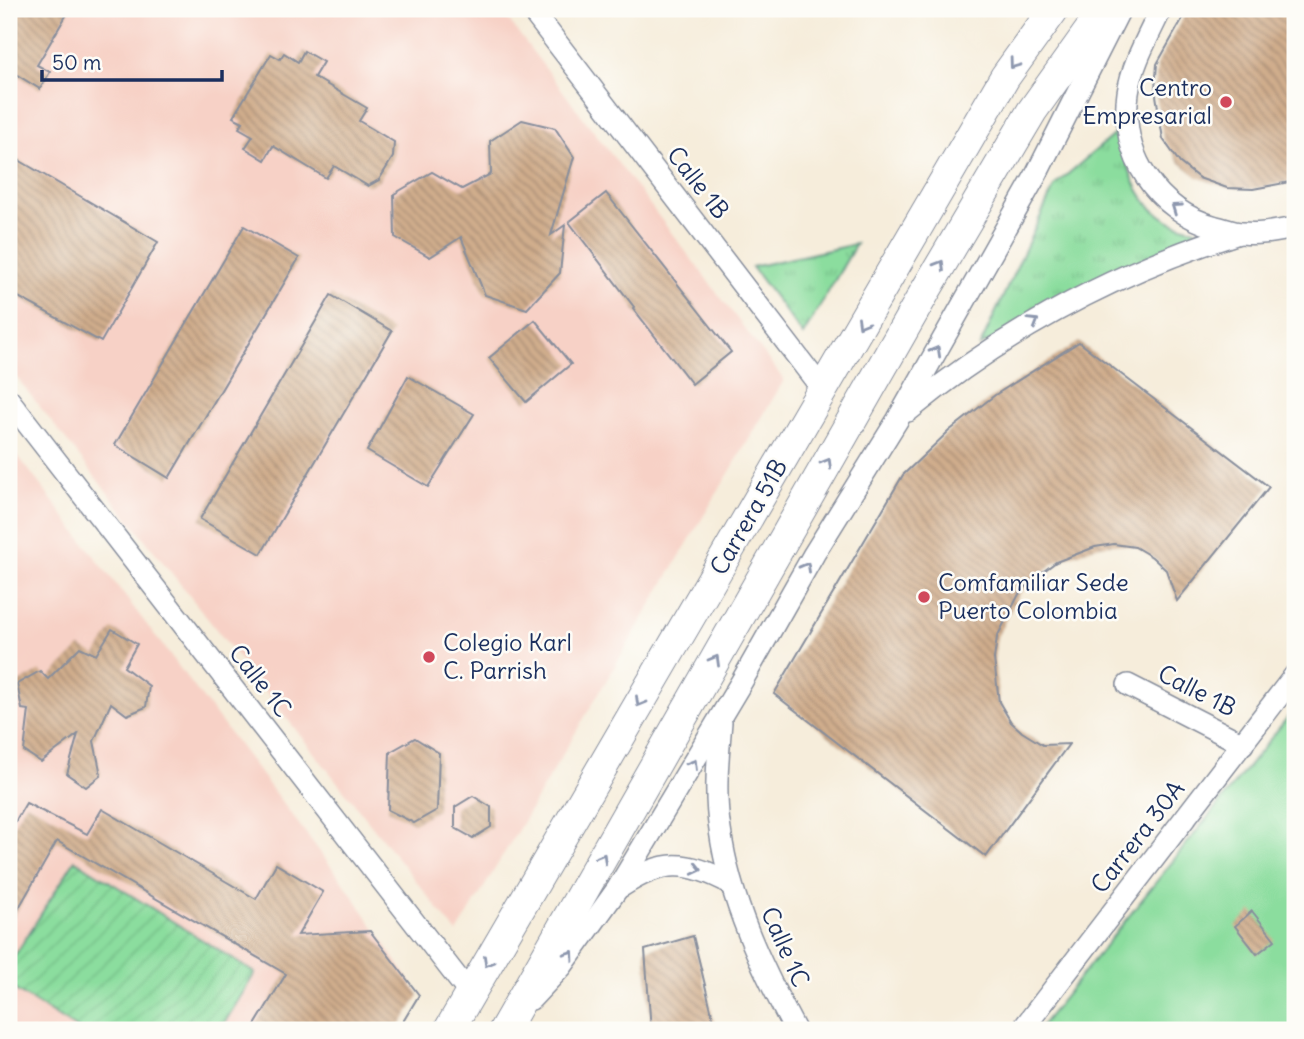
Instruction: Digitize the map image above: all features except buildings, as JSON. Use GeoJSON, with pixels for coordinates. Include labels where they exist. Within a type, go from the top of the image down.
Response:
{"type":"FeatureCollection","features":[{"type":"Feature","properties":{"kind":"main road","name":"Carrera 51B"},"geometry":{"type":"LineString","coordinates":[[449,1030],[1005,77],[1054,9]]}},
{"type":"Feature","properties":{"kind":"main road","name":"Carrera 51B"},"geometry":{"type":"LineString","coordinates":[[506,1027],[926,290],[1032,111],[1105,9]]}},
{"type":"Feature","properties":{"kind":"street","name":"Calle 1B"},"geometry":{"type":"LineString","coordinates":[[531,9],[823,390]]}},
{"type":"Feature","properties":{"kind":"street"},"geometry":{"type":"LineString","coordinates":[[506,1027],[562,966],[618,888],[722,715],[814,554],[898,419],[1036,175],[1120,9]]}},
{"type":"Feature","properties":{"kind":"street"},"geometry":{"type":"LineString","coordinates":[[1161,9],[1139,59],[1128,93],[1128,127],[1136,158],[1154,188],[1181,212],[1200,222],[1239,233],[1264,234],[1295,228]]}},
{"type":"Feature","properties":{"kind":"street"},"geometry":{"type":"LineString","coordinates":[[898,419],[983,354],[1043,316],[1139,269],[1239,233]]}},
{"type":"Feature","properties":{"kind":"street","name":"Calle 1C"},"geometry":{"type":"LineString","coordinates":[[9,400],[470,994]]}},
{"type":"Feature","properties":{"kind":"street","name":"Carrera 30A"},"geometry":{"type":"LineString","coordinates":[[1022,1030],[1295,675]]}},
{"type":"Feature","properties":{"kind":"street","name":"Calle 1B"},"geometry":{"type":"LineString","coordinates":[[1128,685],[1242,744]]}},
{"type":"Feature","properties":{"kind":"street","name":"Calle 1C"},"geometry":{"type":"LineString","coordinates":[[722,715],[717,771],[719,828],[730,883],[748,934],[795,1030]]}},
{"type":"Feature","properties":{"kind":"street"},"geometry":{"type":"LineString","coordinates":[[618,888],[644,872],[674,865],[703,869],[730,883]]}},
{"type":"Feature","properties":{"kind":"shaded area","name":"Colegio Karl C. Parrish"},"geometry":{"type":"Polygon","coordinates":[[[9,9],[500,9],[784,380],[457,933],[9,368],[9,9]]]}},
{"type":"Feature","properties":{"kind":"shaded area"},"geometry":{"type":"Polygon","coordinates":[[[9,444],[349,890],[419,995],[398,1030],[9,1030],[9,444]]]}},
{"type":"Feature","properties":{"kind":"green space"},"geometry":{"type":"Polygon","coordinates":[[[1117,132],[1135,184],[1150,206],[1172,222],[1213,235],[980,346],[1055,185],[1117,132]]]}},
{"type":"Feature","properties":{"kind":"green space"},"geometry":{"type":"Polygon","coordinates":[[[856,244],[803,335],[752,267],[856,244]]]}},
{"type":"Feature","properties":{"kind":"green space"},"geometry":{"type":"Polygon","coordinates":[[[1295,708],[1295,1030],[1038,1030],[1295,708]]]}},
{"type":"Feature","properties":{"kind":"green space"},"geometry":{"type":"Polygon","coordinates":[[[75,860],[255,973],[220,1030],[79,1030],[9,986],[9,965],[75,860]]]}},
{"type":"Feature","properties":{"kind":"place","name":"Centro Empresarial"},"geometry":{"type":"Point","coordinates":[1226,102]}},
{"type":"Feature","properties":{"kind":"place","name":"Comfamiliar Sede Puerto Colombia"},"geometry":{"type":"Point","coordinates":[924,597]}},
{"type":"Feature","properties":{"kind":"place","name":"Colegio Karl C. Parrish"},"geometry":{"type":"Point","coordinates":[429,657]}}]}
